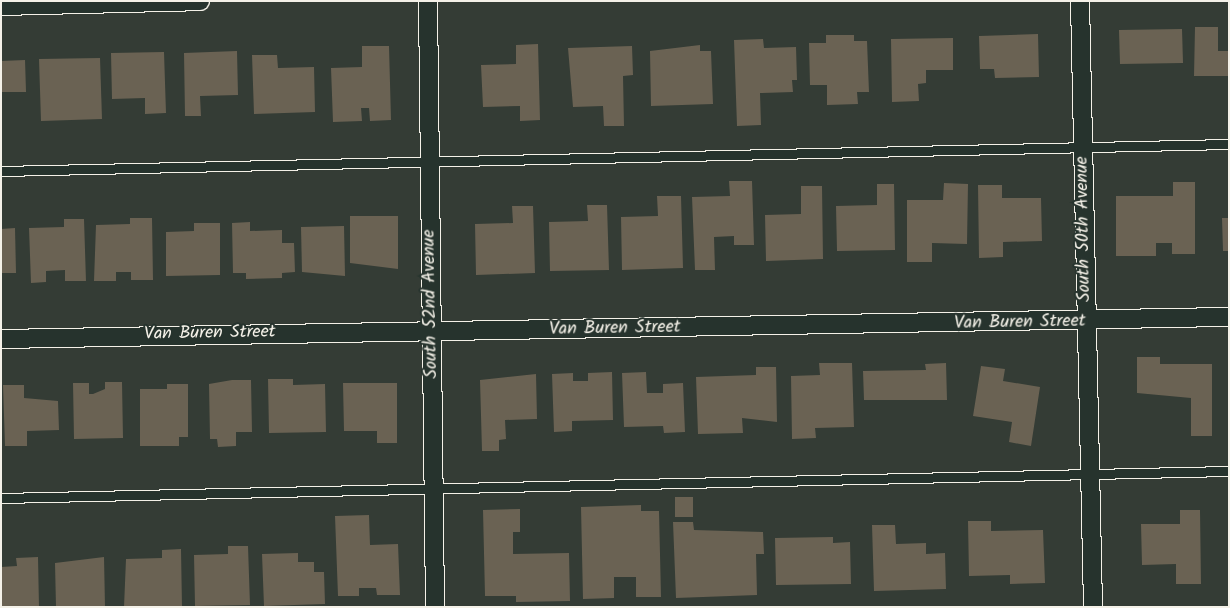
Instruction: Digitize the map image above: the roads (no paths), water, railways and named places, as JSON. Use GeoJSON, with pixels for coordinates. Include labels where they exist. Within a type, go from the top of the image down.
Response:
{"type":"FeatureCollection","features":[{"type":"Feature","properties":{"kind":"street"},"geometry":{"type":"LineString","coordinates":[[1,6],[200,1]]}},
{"type":"Feature","properties":{"kind":"street","name":"South 52nd Avenue"},"geometry":{"type":"LineString","coordinates":[[428,1],[428,162],[433,330],[432,490],[435,607]]}},
{"type":"Feature","properties":{"kind":"street","name":"South 50th Avenue"},"geometry":{"type":"LineString","coordinates":[[1080,1],[1093,607]]}},
{"type":"Feature","properties":{"kind":"street","name":"Van Buren Street"},"geometry":{"type":"LineString","coordinates":[[1,338],[433,330],[1086,322],[1229,317]]}},
{"type":"Feature","properties":{"kind":"lane"},"geometry":{"type":"LineString","coordinates":[[1,171],[1229,144]]}},
{"type":"Feature","properties":{"kind":"lane"},"geometry":{"type":"LineString","coordinates":[[1,498],[432,490],[1090,471],[1229,471]]}}]}
